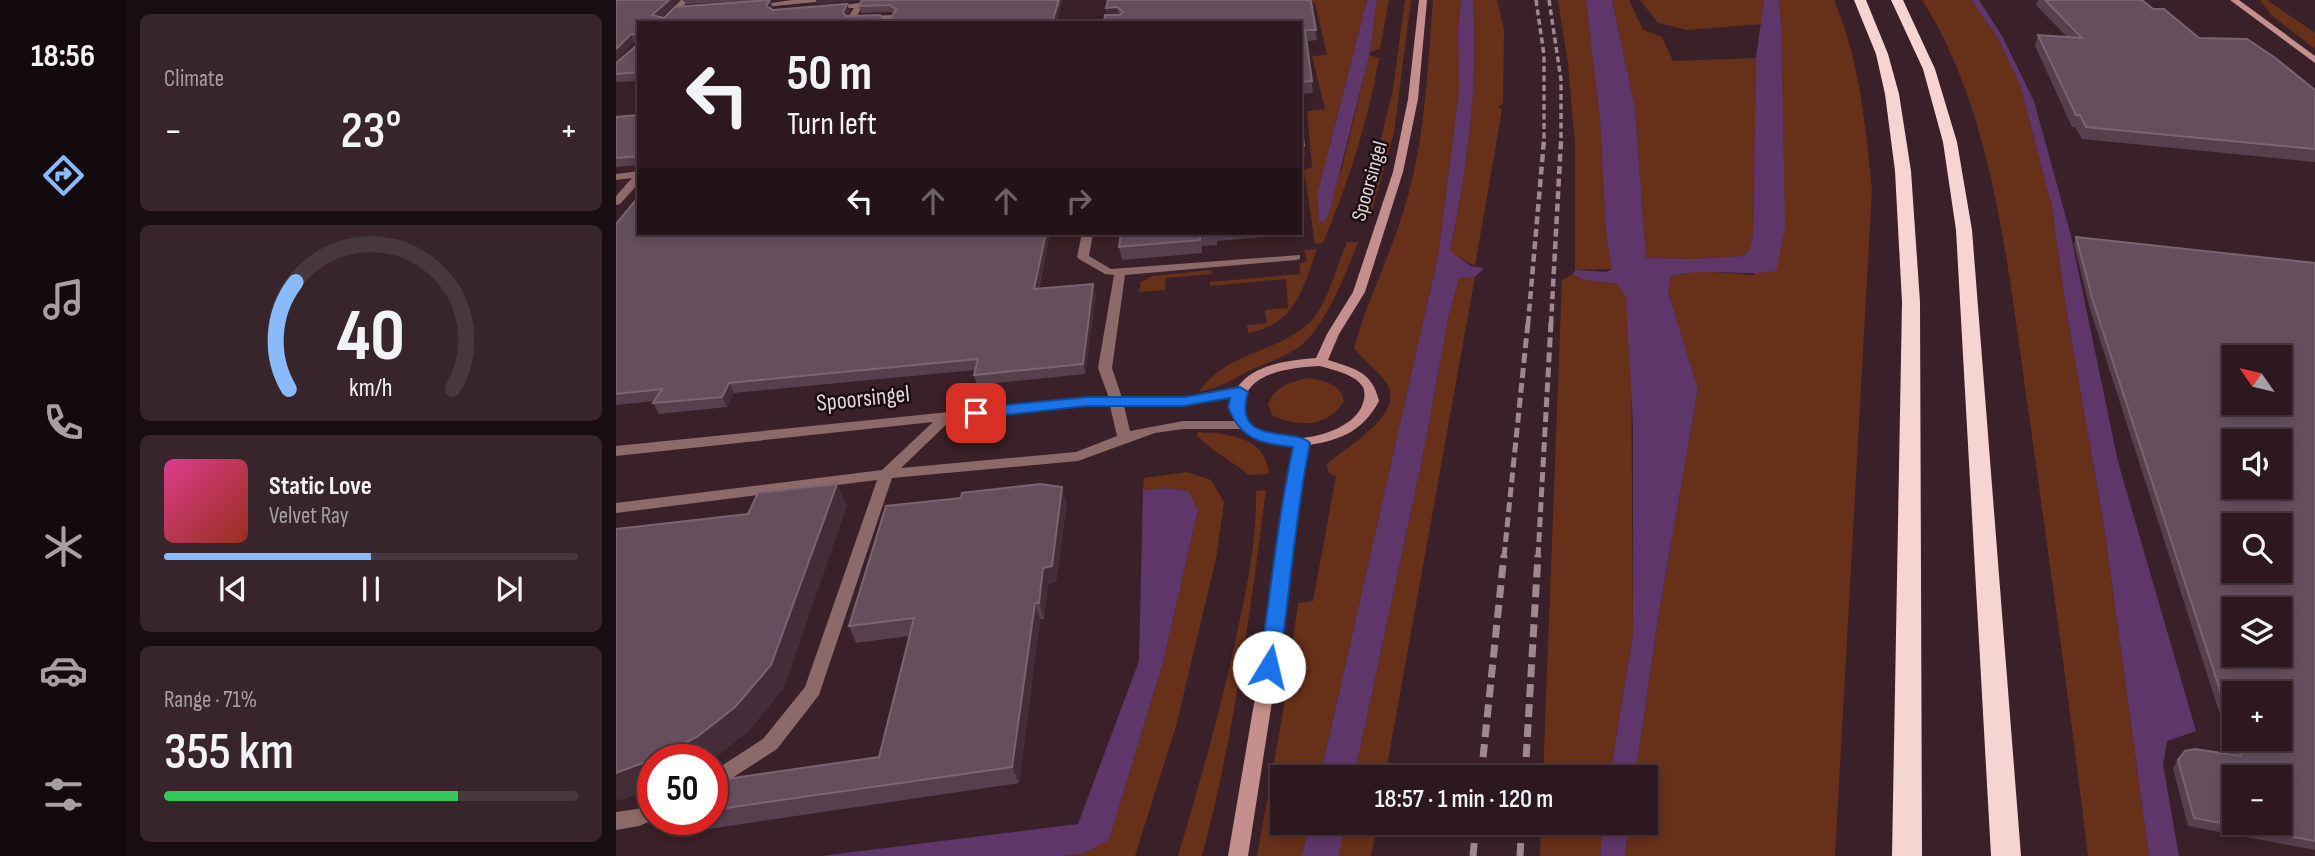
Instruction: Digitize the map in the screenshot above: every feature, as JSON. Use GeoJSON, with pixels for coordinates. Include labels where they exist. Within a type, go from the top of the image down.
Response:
{"type":"FeatureCollection","features":[{"type":"Feature","properties":{"kind":"highway"},"geometry":{"type":"LineString","coordinates":[[1860,0],[1882,54],[1892,94],[1903,171],[1908,249],[1911,316],[1908,856]]}},
{"type":"Feature","properties":{"kind":"highway"},"geometry":{"type":"LineString","coordinates":[[1897,0],[1929,69],[1950,142],[1964,230],[2006,856]]}},
{"type":"Feature","properties":{"kind":"main road","name":"Spoorsingel"},"geometry":{"type":"LineString","coordinates":[[1321,362],[1359,292],[1398,172],[1413,99],[1423,0]]}},
{"type":"Feature","properties":{"kind":"main road"},"geometry":{"type":"LineString","coordinates":[[2234,0],[2315,60]]}},
{"type":"Feature","properties":{"kind":"main road"},"geometry":{"type":"LineString","coordinates":[[2252,0],[2277,31]]}},
{"type":"Feature","properties":{"kind":"main road"},"geometry":{"type":"LineString","coordinates":[[1321,362],[1356,373],[1367,383],[1372,396],[1370,409],[1360,421],[1345,432],[1325,440],[1302,443],[1267,439],[1242,425],[1235,407],[1240,392],[1253,379],[1273,369],[1297,363],[1321,362]]}},
{"type":"Feature","properties":{"kind":"main road"},"geometry":{"type":"LineString","coordinates":[[1238,856],[1282,586],[1294,481],[1302,443]]}},
{"type":"Feature","properties":{"kind":"street"},"geometry":{"type":"LineString","coordinates":[[664,21],[685,0]]}},
{"type":"Feature","properties":{"kind":"street"},"geometry":{"type":"LineString","coordinates":[[741,7],[816,0]]}},
{"type":"Feature","properties":{"kind":"street"},"geometry":{"type":"LineString","coordinates":[[816,0],[809,10],[859,5],[851,19],[892,17],[890,21]]}},
{"type":"Feature","properties":{"kind":"street"},"geometry":{"type":"LineString","coordinates":[[781,4],[775,13],[797,12]]}},
{"type":"Feature","properties":{"kind":"street"},"geometry":{"type":"LineString","coordinates":[[674,10],[688,10]]}},
{"type":"Feature","properties":{"kind":"street"},"geometry":{"type":"LineString","coordinates":[[616,177],[637,175]]}},
{"type":"Feature","properties":{"kind":"street"},"geometry":{"type":"LineString","coordinates":[[616,202],[637,177]]}},
{"type":"Feature","properties":{"kind":"street"},"geometry":{"type":"LineString","coordinates":[[1087,235],[1083,257],[1109,272],[1296,257]]}},
{"type":"Feature","properties":{"kind":"street"},"geometry":{"type":"LineString","coordinates":[[1120,272],[1105,368],[1116,400],[1124,438]]}},
{"type":"Feature","properties":{"kind":"street","name":"Spoorsingel"},"geometry":{"type":"LineString","coordinates":[[616,451],[1116,400],[1139,403],[1184,402],[1240,392]]}},
{"type":"Feature","properties":{"kind":"street"},"geometry":{"type":"LineString","coordinates":[[728,772],[770,744],[813,690],[886,474],[948,416]]}},
{"type":"Feature","properties":{"kind":"street"},"geometry":{"type":"LineString","coordinates":[[616,508],[886,474],[1077,456],[1137,433],[1183,425],[1242,425]]}},
{"type":"Feature","properties":{"kind":"street"},"geometry":{"type":"LineString","coordinates":[[616,821],[637,817]]}},
{"type":"Feature","properties":{"kind":"shaded area"},"geometry":{"type":"Polygon","coordinates":[[[1305,0],[1367,0],[1317,195],[1319,219],[1342,168],[1369,55],[1379,58],[1369,106],[1349,175],[1323,243],[1315,244],[1304,170],[1312,167],[1307,111],[1325,109],[1312,56],[1327,55],[1315,3],[1305,0]]]}},
{"type":"Feature","properties":{"kind":"shaded area"},"geometry":{"type":"Polygon","coordinates":[[[1367,0],[1377,0],[1370,52],[1330,210],[1322,222],[1319,220],[1317,195],[1367,0]]]}},
{"type":"Feature","properties":{"kind":"shaded area"},"geometry":{"type":"Polygon","coordinates":[[[1377,0],[1389,0],[1380,49],[1370,52],[1377,0]]]}},
{"type":"Feature","properties":{"kind":"shaded area"},"geometry":{"type":"Polygon","coordinates":[[[1405,0],[1411,0],[1394,133],[1370,217],[1358,216],[1373,172],[1393,89],[1405,0]]]}},
{"type":"Feature","properties":{"kind":"shaded area"},"geometry":{"type":"Polygon","coordinates":[[[1433,0],[1461,0],[1458,32],[1459,91],[1438,256],[1323,765],[1273,765],[1298,603],[1313,601],[1336,476],[1328,472],[1327,464],[1372,428],[1389,405],[1390,393],[1385,381],[1354,348],[1408,195],[1420,140],[1433,0]]]}},
{"type":"Feature","properties":{"kind":"shaded area"},"geometry":{"type":"Polygon","coordinates":[[[1461,0],[1473,0],[1473,95],[1462,189],[1450,251],[1471,266],[1484,268],[1475,277],[1459,278],[1448,319],[1423,455],[1357,765],[1323,765],[1438,256],[1459,91],[1458,32],[1461,0]]]}},
{"type":"Feature","properties":{"kind":"shaded area"},"geometry":{"type":"Polygon","coordinates":[[[1473,0],[1497,0],[1504,29],[1503,104],[1498,107],[1502,110],[1475,266],[1450,252],[1462,189],[1473,95],[1473,0]]]}},
{"type":"Feature","properties":{"kind":"shaded area"},"geometry":{"type":"Polygon","coordinates":[[[1558,0],[1586,0],[1600,121],[1606,233],[1612,269],[1575,270],[1575,144],[1568,64],[1558,0]]]}},
{"type":"Feature","properties":{"kind":"shaded area"},"geometry":{"type":"Polygon","coordinates":[[[1586,0],[1612,0],[1635,108],[1646,258],[1743,256],[1750,249],[1753,234],[1756,58],[1764,0],[1779,0],[1785,228],[1776,271],[1684,273],[1671,276],[1668,291],[1698,389],[1659,612],[1637,765],[1612,765],[1633,633],[1633,426],[1626,297],[1617,284],[1580,279],[1573,274],[1575,270],[1606,272],[1612,269],[1606,233],[1600,121],[1586,0]]]}},
{"type":"Feature","properties":{"kind":"shaded area"},"geometry":{"type":"Polygon","coordinates":[[[1612,0],[1629,0],[1643,30],[1662,37],[1673,61],[1756,58],[1753,234],[1750,249],[1743,256],[1646,258],[1635,108],[1612,0]]]}},
{"type":"Feature","properties":{"kind":"shaded area"},"geometry":{"type":"Polygon","coordinates":[[[1640,0],[1764,0],[1762,24],[1687,30],[1658,23],[1640,0]]]}},
{"type":"Feature","properties":{"kind":"shaded area"},"geometry":{"type":"Polygon","coordinates":[[[1779,0],[1834,0],[1856,69],[1872,189],[1835,856],[1625,856],[1628,835],[1658,835],[1658,765],[1637,765],[1659,612],[1698,389],[1668,291],[1671,276],[1697,271],[1754,275],[1781,23],[1779,0]]]}},
{"type":"Feature","properties":{"kind":"shaded area"},"geometry":{"type":"Polygon","coordinates":[[[1922,0],[1971,0],[1998,38],[2020,85],[2052,207],[2066,309],[2104,526],[2149,856],[2088,856],[2014,305],[1995,198],[1983,144],[1967,93],[1947,45],[1922,0]]]}},
{"type":"Feature","properties":{"kind":"shaded area"},"geometry":{"type":"Polygon","coordinates":[[[1971,0],[1979,0],[2002,36],[2034,101],[2071,236],[2118,462],[2196,731],[2167,741],[2163,765],[2179,856],[2149,856],[2104,526],[2066,309],[2052,207],[2020,85],[1998,38],[1971,0]]]}},
{"type":"Feature","properties":{"kind":"shaded area"},"geometry":{"type":"Polygon","coordinates":[[[2260,0],[2267,0],[2315,33],[2315,49],[2271,15],[2260,0]]]}},
{"type":"Feature","properties":{"kind":"shaded area"},"geometry":{"type":"Polygon","coordinates":[[[1347,242],[1358,242],[1329,308],[1305,342],[1294,351],[1221,385],[1199,392],[1222,369],[1295,334],[1308,324],[1326,298],[1347,242]]]}},
{"type":"Feature","properties":{"kind":"shaded area"},"geometry":{"type":"Polygon","coordinates":[[[1317,249],[1295,303],[1277,322],[1264,329],[1248,333],[1247,325],[1267,323],[1265,310],[1288,308],[1286,279],[1210,286],[1210,282],[1300,274],[1300,263],[1307,261],[1304,250],[1317,249]]]}},
{"type":"Feature","properties":{"kind":"shaded area"},"geometry":{"type":"Polygon","coordinates":[[[1211,270],[1213,274],[1166,278],[1165,290],[1139,292],[1141,282],[1153,276],[1211,270]]]}},
{"type":"Feature","properties":{"kind":"shaded area"},"geometry":{"type":"Polygon","coordinates":[[[1573,274],[1580,279],[1617,284],[1626,297],[1631,354],[1633,633],[1612,765],[1543,765],[1562,280],[1573,274]]]}},
{"type":"Feature","properties":{"kind":"shaded area"},"geometry":{"type":"Polygon","coordinates":[[[1475,277],[1387,765],[1357,765],[1423,455],[1448,319],[1459,278],[1475,277]]]}},
{"type":"Feature","properties":{"kind":"shaded area"},"geometry":{"type":"Polygon","coordinates":[[[1308,378],[1326,382],[1339,390],[1344,401],[1337,410],[1321,421],[1312,423],[1293,422],[1273,416],[1268,405],[1275,393],[1289,383],[1308,378]]]}},
{"type":"Feature","properties":{"kind":"shaded area"},"geometry":{"type":"Polygon","coordinates":[[[1198,432],[1233,436],[1253,445],[1266,461],[1269,474],[1249,475],[1209,446],[1197,435],[1198,432]]]}},
{"type":"Feature","properties":{"kind":"shaded area"},"geometry":{"type":"Polygon","coordinates":[[[1187,472],[1211,480],[1224,502],[1216,559],[1176,726],[1135,856],[1060,856],[1082,854],[1109,840],[1164,659],[1198,509],[1188,491],[1167,488],[1143,490],[1144,478],[1187,472]]]}},
{"type":"Feature","properties":{"kind":"shaded area"},"geometry":{"type":"Polygon","coordinates":[[[1167,488],[1188,491],[1198,509],[1164,659],[1109,840],[1082,854],[1060,856],[821,856],[1078,824],[1139,661],[1143,490],[1167,488]]]}},
{"type":"Feature","properties":{"kind":"shaded area"},"geometry":{"type":"Polygon","coordinates":[[[1266,490],[1240,675],[1213,811],[1202,856],[1178,856],[1217,717],[1241,616],[1253,545],[1256,491],[1266,490]]]}},
{"type":"Feature","properties":{"kind":"shaded area"},"geometry":{"type":"Polygon","coordinates":[[[1270,784],[1270,835],[1307,835],[1302,856],[1257,856],[1270,784]]]}},
{"type":"Feature","properties":{"kind":"shaded area"},"geometry":{"type":"Polygon","coordinates":[[[1307,835],[1343,835],[1339,856],[1302,856],[1307,835]]]}},
{"type":"Feature","properties":{"kind":"shaded area"},"geometry":{"type":"Polygon","coordinates":[[[1343,835],[1375,835],[1371,856],[1339,856],[1343,835]]]}},
{"type":"Feature","properties":{"kind":"shaded area"},"geometry":{"type":"Polygon","coordinates":[[[1541,835],[1602,835],[1600,856],[1540,856],[1541,835]]]}},
{"type":"Feature","properties":{"kind":"shaded area"},"geometry":{"type":"Polygon","coordinates":[[[1602,835],[1628,835],[1625,856],[1600,856],[1602,835]]]}},
{"type":"Feature","properties":{"kind":"building"},"geometry":{"type":"Polygon","coordinates":[[[616,0],[669,0],[652,15],[664,18],[675,7],[770,0],[766,6],[773,10],[847,4],[843,12],[846,16],[880,15],[883,18],[891,18],[896,9],[890,5],[859,6],[862,0],[1059,0],[1053,21],[637,21],[637,34],[631,34],[616,49],[616,0]]]}},
{"type":"Feature","properties":{"kind":"building"},"geometry":{"type":"Polygon","coordinates":[[[1108,0],[1311,1],[1316,30],[1305,30],[1312,81],[1302,82],[1302,21],[1104,21],[1105,15],[1120,15],[1123,12],[1117,7],[1106,8],[1108,0]]]}},
{"type":"Feature","properties":{"kind":"building"},"geometry":{"type":"Polygon","coordinates":[[[2045,0],[2142,0],[2153,9],[2164,9],[2199,38],[2247,39],[2315,90],[2315,149],[2086,127],[2080,115],[2076,115],[2038,35],[2082,38],[2045,0]]]}},
{"type":"Feature","properties":{"kind":"building"},"geometry":{"type":"Polygon","coordinates":[[[637,45],[637,72],[616,74],[616,63],[637,45]]]}},
{"type":"Feature","properties":{"kind":"building"},"geometry":{"type":"Polygon","coordinates":[[[637,115],[637,156],[616,158],[616,117],[637,115]]]}},
{"type":"Feature","properties":{"kind":"building"},"geometry":{"type":"Polygon","coordinates":[[[637,198],[637,235],[1046,235],[1034,289],[1093,284],[1083,364],[974,375],[978,359],[729,383],[722,397],[653,403],[662,389],[616,394],[616,224],[637,198]]]}},
{"type":"Feature","properties":{"kind":"building"},"geometry":{"type":"Polygon","coordinates":[[[1121,235],[1200,235],[1200,240],[1119,247],[1121,235]]]}},
{"type":"Feature","properties":{"kind":"building"},"geometry":{"type":"Polygon","coordinates":[[[2076,237],[2315,263],[2315,841],[2283,835],[2292,835],[2292,765],[2222,765],[2222,823],[2194,818],[2178,760],[2185,751],[2195,749],[2241,756],[2240,751],[2292,751],[2292,681],[2222,681],[2222,696],[2093,301],[2076,237]]]}},
{"type":"Feature","properties":{"kind":"building"},"geometry":{"type":"Polygon","coordinates":[[[837,484],[771,665],[735,707],[697,737],[683,744],[637,744],[637,765],[616,773],[616,529],[748,514],[758,493],[837,484]]]}},
{"type":"Feature","properties":{"kind":"building"},"geometry":{"type":"Polygon","coordinates":[[[1040,484],[1062,487],[1052,566],[1043,568],[1039,603],[1035,603],[1012,767],[728,808],[728,779],[879,757],[914,618],[849,626],[886,506],[961,498],[962,493],[1040,484]]]}},
{"type":"Feature","properties":{"kind":"railway"},"geometry":{"type":"LineString","coordinates":[[1536,0],[1544,55],[1544,140]]}},
{"type":"Feature","properties":{"kind":"railway"},"geometry":{"type":"LineString","coordinates":[[1549,0],[1561,80],[1561,140]]}},
{"type":"Feature","properties":{"kind":"railway"},"geometry":{"type":"LineString","coordinates":[[1528,324],[1544,140]]}},
{"type":"Feature","properties":{"kind":"railway"},"geometry":{"type":"LineString","coordinates":[[1551,324],[1561,140]]}},
{"type":"Feature","properties":{"kind":"railway"},"geometry":{"type":"LineString","coordinates":[[1504,557],[1528,322]]}},
{"type":"Feature","properties":{"kind":"railway"},"geometry":{"type":"LineString","coordinates":[[1538,557],[1551,322]]}},
{"type":"Feature","properties":{"kind":"railway"},"geometry":{"type":"LineString","coordinates":[[1482,765],[1504,555]]}},
{"type":"Feature","properties":{"kind":"railway"},"geometry":{"type":"LineString","coordinates":[[1526,765],[1538,555]]}},
{"type":"Feature","properties":{"kind":"railway"},"geometry":{"type":"LineString","coordinates":[[1473,856],[1475,835]]}},
{"type":"Feature","properties":{"kind":"railway"},"geometry":{"type":"LineString","coordinates":[[1520,856],[1521,835]]}},
{"type":"Feature","properties":{"kind":"route"},"geometry":{"type":"LineString","coordinates":[[976,413],[1116,400],[1139,403],[1184,402],[1240,392],[1235,407],[1242,425],[1267,439],[1302,443],[1294,481],[1269,667]]}}]}
